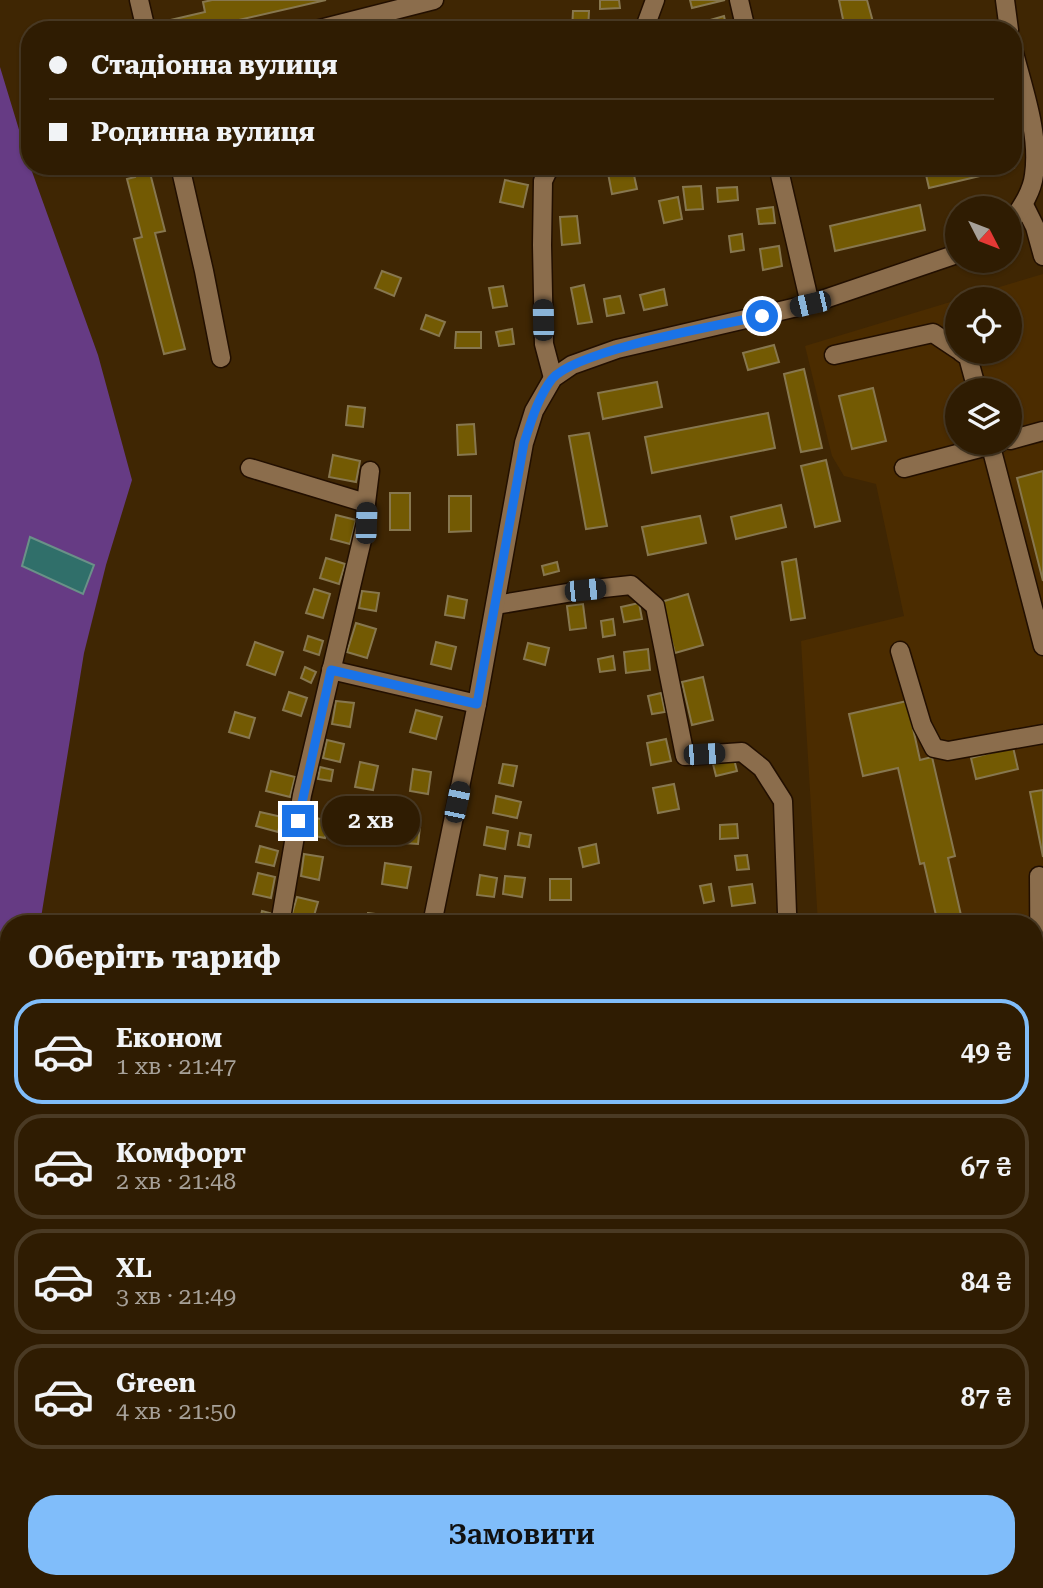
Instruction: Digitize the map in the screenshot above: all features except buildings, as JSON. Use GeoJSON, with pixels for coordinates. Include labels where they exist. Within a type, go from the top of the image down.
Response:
{"type":"FeatureCollection","features":[{"type":"Feature","properties":{"kind":"street"},"geometry":{"type":"LineString","coordinates":[[139,0],[144,21]]}},
{"type":"Feature","properties":{"kind":"street"},"geometry":{"type":"LineString","coordinates":[[351,21],[434,0]]}},
{"type":"Feature","properties":{"kind":"street"},"geometry":{"type":"LineString","coordinates":[[647,21],[655,0]]}},
{"type":"Feature","properties":{"kind":"street"},"geometry":{"type":"LineString","coordinates":[[739,0],[744,21]]}},
{"type":"Feature","properties":{"kind":"street"},"geometry":{"type":"LineString","coordinates":[[1006,0],[1008,21]]}},
{"type":"Feature","properties":{"kind":"street"},"geometry":{"type":"LineString","coordinates":[[1022,90],[1035,148],[1034,176],[1022,208]]}},
{"type":"Feature","properties":{"kind":"street"},"geometry":{"type":"LineString","coordinates":[[182,175],[220,358]]}},
{"type":"Feature","properties":{"kind":"street"},"geometry":{"type":"LineString","coordinates":[[546,175],[543,181],[542,245],[544,344],[553,378]]}},
{"type":"Feature","properties":{"kind":"street"},"geometry":{"type":"LineString","coordinates":[[780,175],[810,304]]}},
{"type":"Feature","properties":{"kind":"street"},"geometry":{"type":"LineString","coordinates":[[1024,205],[1035,227],[1043,256]]}},
{"type":"Feature","properties":{"kind":"street"},"geometry":{"type":"LineString","coordinates":[[434,915],[496,605],[524,443],[534,411],[553,378],[572,365],[617,349],[810,304],[945,258]]}},
{"type":"Feature","properties":{"kind":"street"},"geometry":{"type":"LineString","coordinates":[[834,355],[933,333],[945,341]]}},
{"type":"Feature","properties":{"kind":"street"},"geometry":{"type":"LineString","coordinates":[[1022,437],[1043,431]]}},
{"type":"Feature","properties":{"kind":"street"},"geometry":{"type":"LineString","coordinates":[[904,468],[952,455]]}},
{"type":"Feature","properties":{"kind":"street"},"geometry":{"type":"LineString","coordinates":[[996,455],[1043,646]]}},
{"type":"Feature","properties":{"kind":"street"},"geometry":{"type":"LineString","coordinates":[[250,468],[366,503]]}},
{"type":"Feature","properties":{"kind":"street"},"geometry":{"type":"LineString","coordinates":[[282,915],[302,795],[366,523],[370,471]]}},
{"type":"Feature","properties":{"kind":"street"},"geometry":{"type":"LineString","coordinates":[[496,605],[631,585],[654,606],[685,756],[742,752],[762,768],[783,801],[787,915]]}},
{"type":"Feature","properties":{"kind":"street"},"geometry":{"type":"LineString","coordinates":[[901,650],[922,725],[934,748],[948,751],[1043,734]]}},
{"type":"Feature","properties":{"kind":"street"},"geometry":{"type":"LineString","coordinates":[[331,670],[477,704]]}},
{"type":"Feature","properties":{"kind":"street"},"geometry":{"type":"LineString","coordinates":[[1039,876],[1042,904]]}},
{"type":"Feature","properties":{"kind":"shaded area"},"geometry":{"type":"Polygon","coordinates":[[[0,67],[21,136],[21,175],[33,175],[98,355],[132,480],[106,565],[84,653],[41,915],[0,915],[0,67]]]}},
{"type":"Feature","properties":{"kind":"shaded area"},"geometry":{"type":"Polygon","coordinates":[[[1043,274],[1043,915],[817,915],[801,641],[904,616],[876,484],[844,476],[832,456],[805,346],[945,304],[945,364],[1022,364],[1022,287],[999,287],[1043,274]]]}},
{"type":"Feature","properties":{"kind":"water"},"geometry":{"type":"Polygon","coordinates":[[[30,537],[94,565],[83,594],[22,566],[30,537]]]}},
{"type":"Feature","properties":{"kind":"route"},"geometry":{"type":"LineString","coordinates":[[298,821],[331,670],[477,704],[524,443],[534,411],[553,378],[572,365],[617,349],[762,316]]}}]}
